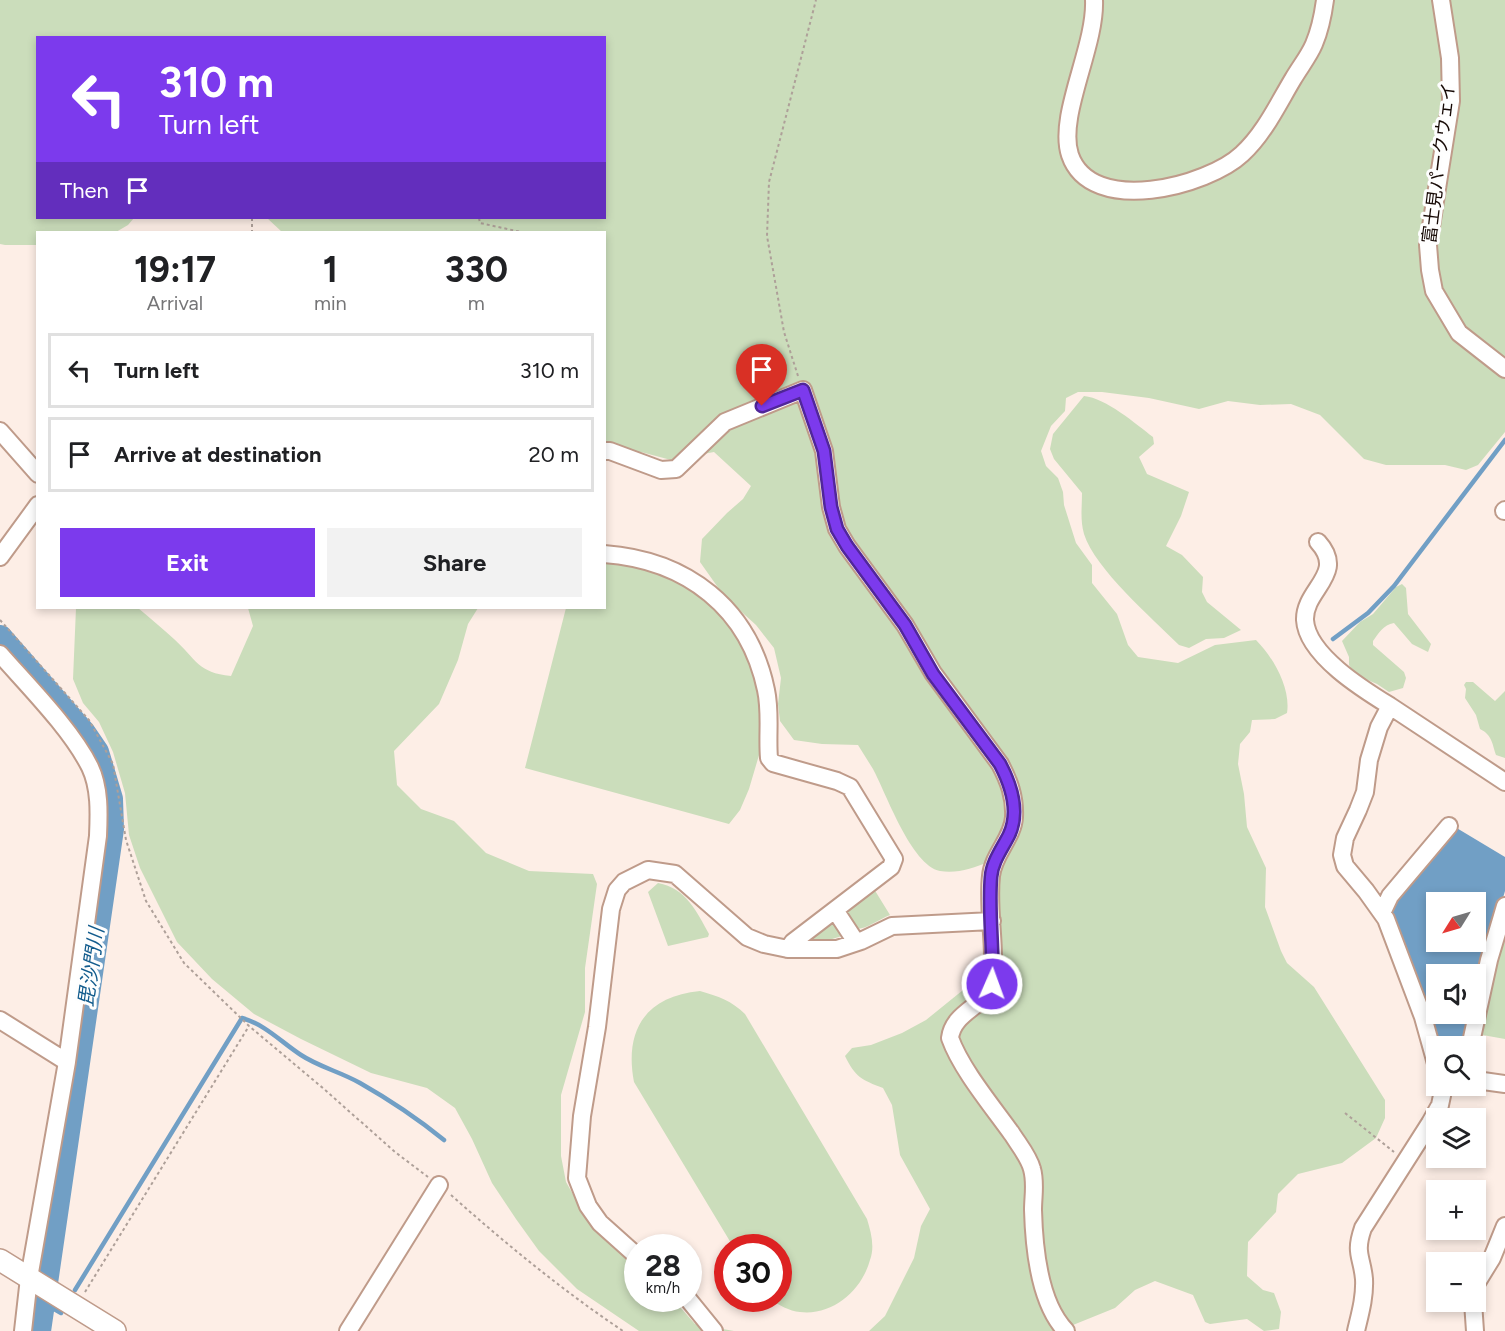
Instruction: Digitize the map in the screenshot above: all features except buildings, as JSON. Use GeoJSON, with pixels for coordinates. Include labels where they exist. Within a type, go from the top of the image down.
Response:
{"type":"FeatureCollection","features":[{"type":"Feature","properties":{"kind":"main road"},"geometry":{"type":"LineString","coordinates":[[0,1260],[115,1331]]}},
{"type":"Feature","properties":{"kind":"street"},"geometry":{"type":"LineString","coordinates":[[1094,0],[1095,13],[1091,39],[1067,134],[1070,156],[1080,173],[1094,183],[1112,190],[1133,192],[1170,186],[1210,173],[1241,155],[1266,123],[1313,46],[1322,22],[1325,0]]}},
{"type":"Feature","properties":{"kind":"street","name":"富士見パークウェイ"},"geometry":{"type":"LineString","coordinates":[[1441,0],[1450,58],[1450,101],[1428,245],[1430,270],[1434,291],[1459,333],[1505,369]]}},
{"type":"Feature","properties":{"kind":"street"},"geometry":{"type":"LineString","coordinates":[[606,451],[661,470],[676,469],[725,422],[803,390],[824,451],[831,507],[837,529],[905,625],[933,674],[1000,764],[1008,779],[1013,800],[1014,820],[992,870],[992,984],[989,992],[953,1025],[950,1038],[966,1068],[1032,1167],[1035,1235],[1044,1291],[1051,1310],[1066,1331]]}},
{"type":"Feature","properties":{"kind":"street"},"geometry":{"type":"LineString","coordinates":[[0,431],[36,472]]}},
{"type":"Feature","properties":{"kind":"street"},"geometry":{"type":"LineString","coordinates":[[0,557],[36,508]]}},
{"type":"Feature","properties":{"kind":"street"},"geometry":{"type":"LineString","coordinates":[[1318,542],[1324,548],[1329,560],[1327,573],[1306,611],[1307,630],[1319,649],[1337,670],[1356,685],[1505,782]]}},
{"type":"Feature","properties":{"kind":"street"},"geometry":{"type":"LineString","coordinates":[[606,554],[648,560],[681,574],[702,587],[727,608],[741,626],[758,659],[769,712],[769,758],[773,763],[837,781],[850,788],[894,859],[891,867],[793,942],[788,949]]}},
{"type":"Feature","properties":{"kind":"street"},"geometry":{"type":"LineString","coordinates":[[0,654],[75,743],[90,768],[99,807],[98,836],[67,1062],[23,1331]]}},
{"type":"Feature","properties":{"kind":"street"},"geometry":{"type":"LineString","coordinates":[[1390,706],[1373,744],[1362,801],[1342,844],[1345,866],[1382,913],[1419,1006],[1428,1036]]}},
{"type":"Feature","properties":{"kind":"street"},"geometry":{"type":"LineString","coordinates":[[1382,913],[1390,896],[1449,826]]}},
{"type":"Feature","properties":{"kind":"street"},"geometry":{"type":"LineString","coordinates":[[624,1244],[600,1223],[588,1206],[577,1178],[582,1116],[601,1004],[611,909],[617,890],[624,882],[648,870],[675,874],[747,936],[764,944],[788,949],[837,949],[892,926],[992,921]]}},
{"type":"Feature","properties":{"kind":"street"},"geometry":{"type":"LineString","coordinates":[[1472,1036],[1489,960],[1505,906]]}},
{"type":"Feature","properties":{"kind":"street"},"geometry":{"type":"LineString","coordinates":[[835,910],[856,942]]}},
{"type":"Feature","properties":{"kind":"street"},"geometry":{"type":"LineString","coordinates":[[0,1020],[67,1062]]}},
{"type":"Feature","properties":{"kind":"street"},"geometry":{"type":"LineString","coordinates":[[1486,1081],[1505,1084]]}},
{"type":"Feature","properties":{"kind":"street"},"geometry":{"type":"LineString","coordinates":[[1356,1331],[1364,1295],[1364,1277],[1358,1243],[1363,1228],[1440,1104],[1442,1096]]}},
{"type":"Feature","properties":{"kind":"street"},"geometry":{"type":"LineString","coordinates":[[348,1331],[439,1185]]}},
{"type":"Feature","properties":{"kind":"street"},"geometry":{"type":"LineString","coordinates":[[1486,1268],[1505,1226]]}},
{"type":"Feature","properties":{"kind":"street"},"geometry":{"type":"LineString","coordinates":[[699,1312],[714,1331]]}},
{"type":"Feature","properties":{"kind":"street"},"geometry":{"type":"LineString","coordinates":[[1474,1312],[1475,1331]]}},
{"type":"Feature","properties":{"kind":"path"},"geometry":{"type":"LineString","coordinates":[[803,390],[784,332],[767,236],[769,182],[816,0]]}},
{"type":"Feature","properties":{"kind":"path"},"geometry":{"type":"LineString","coordinates":[[479,219],[480,223],[516,231]]}},
{"type":"Feature","properties":{"kind":"path"},"geometry":{"type":"LineString","coordinates":[[0,620],[88,720],[113,764],[126,840],[146,901],[184,963],[249,1026],[395,1152],[439,1185],[502,1241],[591,1310],[623,1331]]}},
{"type":"Feature","properties":{"kind":"path"},"geometry":{"type":"LineString","coordinates":[[76,1307],[249,1026]]}},
{"type":"Feature","properties":{"kind":"path"},"geometry":{"type":"LineString","coordinates":[[1345,1113],[1405,1162]]}},
{"type":"Feature","properties":{"kind":"green space"},"geometry":{"type":"Polygon","coordinates":[[[0,0],[1505,0],[1505,432],[1478,465],[1466,470],[1445,465],[1386,465],[1364,459],[1320,415],[1291,404],[1260,405],[1228,401],[1199,409],[1149,398],[1102,392],[1078,392],[1066,398],[1065,411],[1051,426],[1041,451],[1046,466],[1058,478],[1076,543],[1092,565],[1092,583],[1117,614],[1128,645],[1138,657],[1178,663],[1215,645],[1256,640],[1269,655],[1286,693],[1287,713],[1275,719],[1252,720],[1250,732],[1240,744],[1238,764],[1247,827],[1266,868],[1265,907],[1287,963],[1314,987],[1385,1100],[1385,1118],[1376,1138],[1342,1163],[1298,1174],[1278,1194],[1276,1212],[1248,1242],[1247,1276],[1263,1290],[1274,1293],[1281,1312],[1279,1329],[1264,1331],[1247,1319],[1210,1324],[1205,1322],[1193,1295],[1155,1281],[1135,1290],[1115,1308],[1073,1325],[1072,1331],[869,1331],[885,1316],[914,1258],[921,1226],[930,1209],[900,1155],[892,1105],[883,1088],[860,1077],[852,1069],[845,1056],[852,1048],[871,1045],[902,1033],[926,1020],[968,986],[982,964],[984,941],[995,922],[989,862],[953,872],[940,871],[929,866],[919,856],[900,827],[873,769],[858,745],[822,744],[794,740],[780,721],[778,704],[781,678],[774,648],[756,625],[724,596],[700,562],[702,539],[743,499],[751,486],[714,452],[671,460],[641,452],[606,455],[606,231],[281,231],[268,219],[606,219],[606,36],[36,36],[36,219],[133,219],[118,231],[36,231],[36,245],[0,244],[0,0]]]}},
{"type":"Feature","properties":{"kind":"green space"},"geometry":{"type":"Polygon","coordinates":[[[1084,396],[1111,406],[1153,437],[1154,444],[1139,457],[1147,474],[1189,492],[1181,516],[1166,546],[1182,555],[1203,577],[1202,592],[1207,602],[1241,630],[1224,638],[1206,639],[1189,648],[1179,645],[1112,577],[1090,548],[1084,534],[1082,493],[1054,459],[1050,449],[1053,434],[1084,396]]]}},
{"type":"Feature","properties":{"kind":"green space"},"geometry":{"type":"Polygon","coordinates":[[[606,561],[647,567],[682,582],[720,612],[747,651],[762,696],[762,745],[749,789],[740,810],[729,824],[525,768],[566,609],[606,609],[606,561]]]}},
{"type":"Feature","properties":{"kind":"green space"},"geometry":{"type":"Polygon","coordinates":[[[1402,584],[1406,588],[1408,614],[1431,644],[1428,652],[1412,644],[1394,623],[1382,630],[1373,641],[1373,645],[1404,672],[1406,678],[1403,688],[1389,692],[1356,675],[1349,665],[1349,657],[1342,641],[1360,622],[1373,614],[1396,587],[1402,584]]]}},
{"type":"Feature","properties":{"kind":"green space"},"geometry":{"type":"Polygon","coordinates":[[[76,609],[139,609],[174,639],[198,664],[211,672],[231,676],[253,626],[248,609],[477,609],[468,624],[458,660],[439,704],[394,751],[397,785],[421,809],[454,821],[486,853],[529,871],[593,874],[597,884],[585,968],[585,1012],[561,1095],[561,1156],[566,1182],[583,1212],[624,1257],[624,1312],[684,1312],[695,1324],[734,1331],[639,1331],[577,1289],[539,1251],[492,1183],[455,1108],[427,1088],[371,1073],[301,1039],[254,1014],[212,979],[177,942],[140,868],[129,835],[125,793],[113,752],[99,722],[83,703],[73,679],[76,609]]]}},
{"type":"Feature","properties":{"kind":"green space"},"geometry":{"type":"Polygon","coordinates":[[[1466,682],[1473,682],[1495,701],[1505,691],[1505,758],[1496,755],[1489,737],[1480,729],[1476,715],[1465,698],[1464,685],[1466,682]]]}},
{"type":"Feature","properties":{"kind":"green space"},"geometry":{"type":"Polygon","coordinates":[[[658,883],[676,890],[690,902],[709,934],[708,937],[668,946],[648,892],[658,883]]]}},
{"type":"Feature","properties":{"kind":"green space"},"geometry":{"type":"Polygon","coordinates":[[[874,889],[890,915],[869,926],[856,929],[845,912],[874,889]]]}},
{"type":"Feature","properties":{"kind":"green space"},"geometry":{"type":"Polygon","coordinates":[[[832,918],[842,936],[819,943],[813,942],[811,936],[832,918]]]}},
{"type":"Feature","properties":{"kind":"green space"},"geometry":{"type":"Polygon","coordinates":[[[1505,924],[1505,1039],[1477,1034],[1480,1024],[1486,1024],[1486,999],[1505,924]]]}},
{"type":"Feature","properties":{"kind":"green space"},"geometry":{"type":"Polygon","coordinates":[[[700,991],[713,995],[724,999],[745,1014],[867,1219],[872,1245],[866,1271],[853,1291],[835,1305],[812,1312],[792,1310],[792,1234],[726,1234],[634,1082],[632,1047],[636,1032],[643,1019],[653,1008],[681,994],[700,991]]]}},
{"type":"Feature","properties":{"kind":"water"},"geometry":{"type":"Polygon","coordinates":[[[1455,827],[1505,857],[1505,891],[1483,964],[1426,964],[1426,1015],[1390,911],[1393,904],[1455,827]]]}},
{"type":"Feature","properties":{"kind":"water"},"geometry":{"type":"Polygon","coordinates":[[[1429,1024],[1468,1024],[1465,1036],[1433,1036],[1429,1024]]]}},
{"type":"Feature","properties":{"kind":"waterway"},"geometry":{"type":"LineString","coordinates":[[1333,639],[1368,613],[1394,586],[1505,440]]}},
{"type":"Feature","properties":{"kind":"waterway","name":"毘沙門川"},"geometry":{"type":"LineString","coordinates":[[0,638],[83,733],[96,752],[110,799],[111,829],[38,1331]]}},
{"type":"Feature","properties":{"kind":"waterway"},"geometry":{"type":"LineString","coordinates":[[75,1290],[242,1018],[266,1029],[308,1059],[353,1079],[382,1096],[444,1140]]}},
{"type":"Feature","properties":{"kind":"waterway"},"geometry":{"type":"LineString","coordinates":[[42,1302],[61,1313]]}},
{"type":"Feature","properties":{"kind":"route"},"geometry":{"type":"LineString","coordinates":[[762,406],[803,390],[824,451],[831,507],[837,529],[905,625],[933,674],[1000,764],[1008,779],[1012,792],[1014,820],[994,861],[991,878],[992,984]]}}]}
